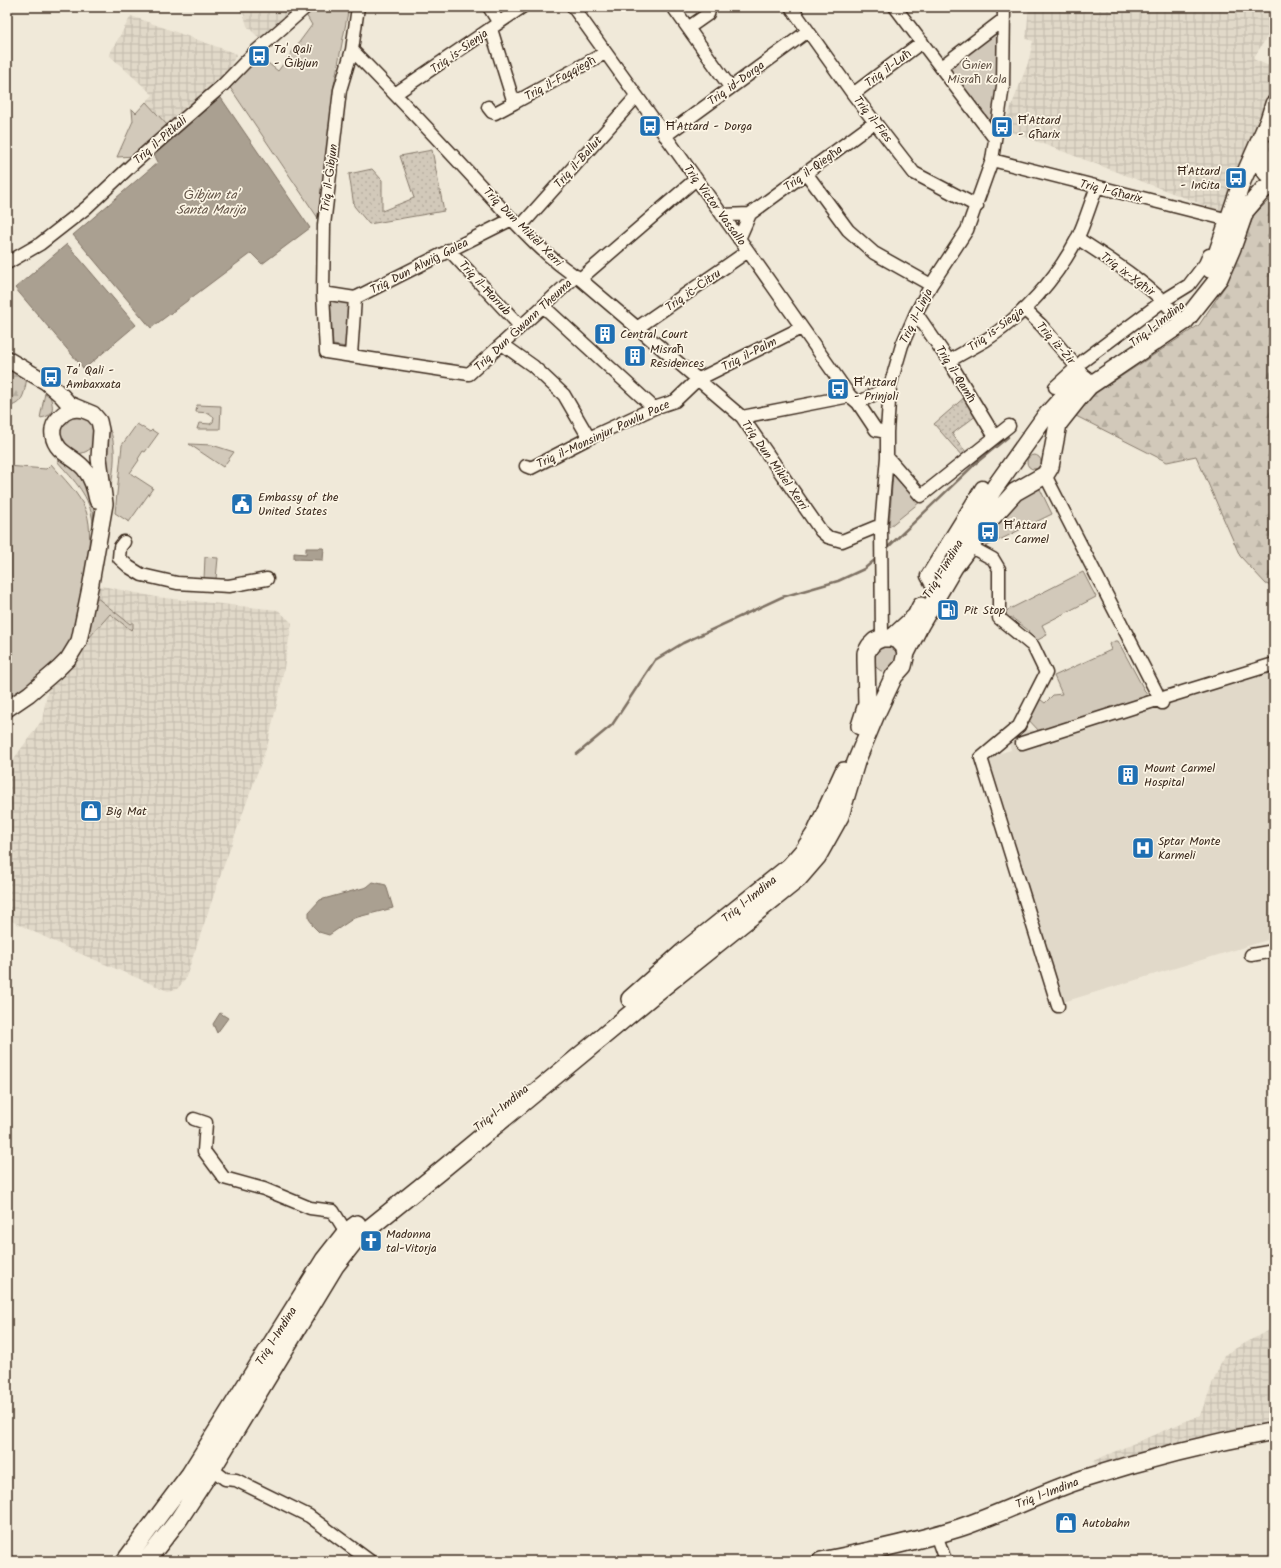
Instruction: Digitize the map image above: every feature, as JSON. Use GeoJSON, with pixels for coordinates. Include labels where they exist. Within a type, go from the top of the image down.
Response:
{"type":"FeatureCollection","features":[{"type":"Feature","properties":{"kind":"highway","name":"Triq l-Imdina"},"geometry":{"type":"LineString","coordinates":[[125,1561],[190,1474],[324,1260],[346,1232],[517,1095],[683,952],[788,867],[804,850],[816,832],[848,761],[867,704],[866,653],[870,646],[875,641],[887,638],[916,616],[972,513],[1020,453],[1045,417],[1065,395],[1082,369],[1175,314],[1199,289],[1215,260],[1226,219],[1274,104]]}},
{"type":"Feature","properties":{"kind":"highway"},"geometry":{"type":"LineString","coordinates":[[1268,120],[1259,157],[1260,165],[1267,173],[1274,174]]}},
{"type":"Feature","properties":{"kind":"highway","name":"Triq l-Imdina"},"geometry":{"type":"LineString","coordinates":[[146,1561],[179,1519],[215,1464],[335,1266],[356,1238],[798,878],[817,857],[840,816],[856,762],[894,676],[903,666],[906,653],[954,567],[968,546],[1015,492],[1045,472],[1058,424],[1089,386],[1185,321],[1219,278],[1232,248],[1244,210],[1268,186]]}},
{"type":"Feature","properties":{"kind":"highway"},"geometry":{"type":"LineString","coordinates":[[1034,444],[1039,445],[1048,452],[1045,472],[1029,478],[1021,474],[1017,466],[1020,453],[1034,444]]}},
{"type":"Feature","properties":{"kind":"highway"},"geometry":{"type":"LineString","coordinates":[[887,638],[899,641],[904,646],[906,653]]}},
{"type":"Feature","properties":{"kind":"highway"},"geometry":{"type":"LineString","coordinates":[[867,666],[875,676],[894,676]]}},
{"type":"Feature","properties":{"kind":"highway","name":"Triq l-Imdina"},"geometry":{"type":"LineString","coordinates":[[821,1561],[913,1541],[960,1527],[1082,1480],[1130,1465],[1221,1441],[1274,1431]]}},
{"type":"Feature","properties":{"kind":"highway","name":"Triq l-Imdina"},"geometry":{"type":"LineString","coordinates":[[872,1561],[939,1543],[1084,1489],[1224,1451],[1274,1441]]}},
{"type":"Feature","properties":{"kind":"main road"},"geometry":{"type":"LineString","coordinates":[[7,359],[50,386],[69,404],[93,414],[99,421],[102,439],[99,458],[104,504],[91,583],[79,641],[68,659],[58,669],[29,694],[7,709]]}},
{"type":"Feature","properties":{"kind":"main road"},"geometry":{"type":"LineString","coordinates":[[50,386],[56,398],[59,417]]}},
{"type":"Feature","properties":{"kind":"main road"},"geometry":{"type":"LineString","coordinates":[[85,410],[68,410],[59,417],[55,423],[53,432],[54,441],[59,449],[85,469],[92,481],[100,513],[100,524]]}},
{"type":"Feature","properties":{"kind":"main road"},"geometry":{"type":"LineString","coordinates":[[66,455],[74,457],[91,453],[102,439]]}},
{"type":"Feature","properties":{"kind":"street","name":"Triq il-Pitkali"},"geometry":{"type":"LineString","coordinates":[[7,263],[40,244],[86,208],[135,162],[223,85],[255,52],[306,7]]}},
{"type":"Feature","properties":{"kind":"street","name":"Triq il-Ġibjun"},"geometry":{"type":"LineString","coordinates":[[326,352],[323,293],[324,225],[340,90],[352,50],[358,7]]}},
{"type":"Feature","properties":{"kind":"street","name":"Triq il-Faqqiegħ"},"geometry":{"type":"LineString","coordinates":[[488,7],[495,26],[514,103]]}},
{"type":"Feature","properties":{"kind":"street","name":"Triq is-Sienja"},"geometry":{"type":"LineString","coordinates":[[396,94],[522,7]]}},
{"type":"Feature","properties":{"kind":"street","name":"Triq Victor Vassallo"},"geometry":{"type":"LineString","coordinates":[[573,7],[748,251],[801,328],[876,430],[887,432]]}},
{"type":"Feature","properties":{"kind":"street"},"geometry":{"type":"LineString","coordinates":[[673,7],[730,87]]}},
{"type":"Feature","properties":{"kind":"street"},"geometry":{"type":"LineString","coordinates":[[688,28],[708,14],[710,7]]}},
{"type":"Feature","properties":{"kind":"street","name":"Triq il-Fies"},"geometry":{"type":"LineString","coordinates":[[791,7],[853,94],[914,172],[977,206]]}},
{"type":"Feature","properties":{"kind":"street"},"geometry":{"type":"LineString","coordinates":[[895,7],[995,140]]}},
{"type":"Feature","properties":{"kind":"street","name":"Triq il-Linja"},"geometry":{"type":"LineString","coordinates":[[887,638],[881,527],[887,458],[890,386],[902,345],[916,312],[931,285],[967,230],[977,206],[992,160],[1003,86],[1004,7]]}},
{"type":"Feature","properties":{"kind":"street"},"geometry":{"type":"LineString","coordinates":[[941,67],[1004,19]]}},
{"type":"Feature","properties":{"kind":"street","name":"Triq id-Dorga"},"geometry":{"type":"LineString","coordinates":[[665,136],[808,30]]}},
{"type":"Feature","properties":{"kind":"street","name":"Triq il-Luħ"},"geometry":{"type":"LineString","coordinates":[[853,94],[922,42]]}},
{"type":"Feature","properties":{"kind":"street","name":"Triq Dun Mikiel Xerri"},"geometry":{"type":"LineString","coordinates":[[352,50],[396,94],[516,223],[556,263],[578,278],[742,417],[817,524],[828,537],[842,541],[876,527],[881,527]]}},
{"type":"Feature","properties":{"kind":"street","name":"Triq il-Faqqiegħ"},"geometry":{"type":"LineString","coordinates":[[488,107],[495,113],[606,53]]}},
{"type":"Feature","properties":{"kind":"street","name":"Triq il-Ballut"},"geometry":{"type":"LineString","coordinates":[[516,223],[636,96]]}},
{"type":"Feature","properties":{"kind":"street","name":"Triq il-Qiegħa"},"geometry":{"type":"LineString","coordinates":[[750,214],[875,122]]}},
{"type":"Feature","properties":{"kind":"street"},"geometry":{"type":"LineString","coordinates":[[1262,142],[1265,153],[1271,161],[1274,161]]}},
{"type":"Feature","properties":{"kind":"street","name":"Triq l-Għarix"},"geometry":{"type":"LineString","coordinates":[[992,160],[1226,219]]}},
{"type":"Feature","properties":{"kind":"street"},"geometry":{"type":"LineString","coordinates":[[806,173],[848,230],[874,253],[931,285]]}},
{"type":"Feature","properties":{"kind":"street","name":"Triq Dun Ġwann Theuma"},"geometry":{"type":"LineString","coordinates":[[326,352],[469,374],[543,306],[696,179]]}},
{"type":"Feature","properties":{"kind":"street","name":"Triq is-Sieqja"},"geometry":{"type":"LineString","coordinates":[[949,361],[986,340],[1024,309],[1053,277],[1077,238],[1097,187]]}},
{"type":"Feature","properties":{"kind":"street"},"geometry":{"type":"LineString","coordinates":[[722,215],[750,214],[739,239]]}},
{"type":"Feature","properties":{"kind":"street"},"geometry":{"type":"LineString","coordinates":[[1055,387],[1082,369],[1163,301],[1188,285],[1205,264],[1226,219]]}},
{"type":"Feature","properties":{"kind":"street","name":"Triq Dun Alwiġ Galea"},"geometry":{"type":"LineString","coordinates":[[323,293],[355,298],[449,250],[516,223]]}},
{"type":"Feature","properties":{"kind":"street","name":"Triq ix-Xgħir"},"geometry":{"type":"LineString","coordinates":[[1077,238],[1117,264],[1163,301],[1175,314]]}},
{"type":"Feature","properties":{"kind":"street","name":"Triq il-Ħarrub"},"geometry":{"type":"LineString","coordinates":[[449,250],[520,326]]}},
{"type":"Feature","properties":{"kind":"street","name":"Triq iċ-Ċitru"},"geometry":{"type":"LineString","coordinates":[[637,328],[748,251]]}},
{"type":"Feature","properties":{"kind":"street"},"geometry":{"type":"LineString","coordinates":[[351,355],[355,298]]}},
{"type":"Feature","properties":{"kind":"street"},"geometry":{"type":"LineString","coordinates":[[543,306],[654,408]]}},
{"type":"Feature","properties":{"kind":"street","name":"Triq iż-Żir"},"geometry":{"type":"LineString","coordinates":[[1024,309],[1082,369]]}},
{"type":"Feature","properties":{"kind":"street","name":"Triq il-Qamħ"},"geometry":{"type":"LineString","coordinates":[[916,312],[949,361],[994,437]]}},
{"type":"Feature","properties":{"kind":"street","name":"Triq il-Palm"},"geometry":{"type":"LineString","coordinates":[[697,380],[801,328]]}},
{"type":"Feature","properties":{"kind":"street"},"geometry":{"type":"LineString","coordinates":[[502,344],[534,366],[564,395],[589,438]]}},
{"type":"Feature","properties":{"kind":"street","name":"Triq il-Monsinjur Pawlu Pace"},"geometry":{"type":"LineString","coordinates":[[526,466],[531,468],[589,438],[654,408],[675,401],[697,380]]}},
{"type":"Feature","properties":{"kind":"street"},"geometry":{"type":"LineString","coordinates":[[742,417],[854,399],[890,386]]}},
{"type":"Feature","properties":{"kind":"street"},"geometry":{"type":"LineString","coordinates":[[887,458],[921,496],[994,437],[1010,426]]}},
{"type":"Feature","properties":{"kind":"street"},"geometry":{"type":"LineString","coordinates":[[1045,472],[1161,701]]}},
{"type":"Feature","properties":{"kind":"street"},"geometry":{"type":"LineString","coordinates":[[972,513],[982,487]]}},
{"type":"Feature","properties":{"kind":"street"},"geometry":{"type":"LineString","coordinates":[[124,542],[120,547],[119,558],[129,567],[142,575],[177,583],[229,586],[267,579]]}},
{"type":"Feature","properties":{"kind":"street"},"geometry":{"type":"LineString","coordinates":[[968,546],[993,559],[999,569],[999,618],[1033,646],[1046,673],[1019,726],[981,758],[1058,1006]]}},
{"type":"Feature","properties":{"kind":"street"},"geometry":{"type":"LineString","coordinates":[[1022,743],[1161,701],[1274,664]]}},
{"type":"Feature","properties":{"kind":"street"},"geometry":{"type":"LineString","coordinates":[[1251,955],[1274,950]]}},
{"type":"Feature","properties":{"kind":"street"},"geometry":{"type":"LineString","coordinates":[[194,1119],[206,1124],[204,1151],[224,1178],[264,1189],[310,1208],[333,1211],[346,1232]]}},
{"type":"Feature","properties":{"kind":"street"},"geometry":{"type":"LineString","coordinates":[[215,1464],[217,1473],[225,1479],[236,1480],[309,1516],[370,1561]]}},
{"type":"Feature","properties":{"kind":"street"},"geometry":{"type":"LineString","coordinates":[[939,1543],[945,1560],[948,1561]]}},
{"type":"Feature","properties":{"kind":"shaded area"},"geometry":{"type":"Polygon","coordinates":[[[235,7],[297,7],[262,41],[247,26],[244,15],[235,7]]]}},
{"type":"Feature","properties":{"kind":"shaded area"},"geometry":{"type":"Polygon","coordinates":[[[1029,7],[1274,7],[1274,26],[1253,59],[1274,68],[1274,80],[1222,212],[1009,131],[1004,126],[1028,63],[1033,41],[1026,39],[1029,7]]]}},
{"type":"Feature","properties":{"kind":"shaded area"},"geometry":{"type":"Polygon","coordinates":[[[131,16],[237,54],[223,78],[168,126],[146,102],[153,95],[109,55],[131,16]]]}},
{"type":"Feature","properties":{"kind":"shaded area"},"geometry":{"type":"Polygon","coordinates":[[[97,585],[156,597],[278,610],[292,623],[280,690],[268,743],[185,980],[177,989],[168,991],[74,951],[7,919],[7,768],[42,720],[48,689],[84,643],[97,585]]]}},
{"type":"Feature","properties":{"kind":"shaded area","name":"Sptar Monte Karmeli"},"geometry":{"type":"Polygon","coordinates":[[[1274,668],[1274,938],[1060,1003],[984,758],[1011,750],[1009,743],[1016,733],[1024,730],[1033,730],[1038,741],[1274,668]]]}},
{"type":"Feature","properties":{"kind":"shaded area"},"geometry":{"type":"Polygon","coordinates":[[[1274,1327],[1274,1424],[1098,1468],[1093,1461],[1200,1415],[1224,1355],[1274,1327]]]}},
{"type":"Feature","properties":{"kind":"green space"},"geometry":{"type":"Polygon","coordinates":[[[313,7],[349,7],[333,90],[334,99],[318,218],[229,86],[259,56],[278,71],[312,25],[305,13],[313,7]]]}},
{"type":"Feature","properties":{"kind":"green space","name":"Ġnien Misraħ Kola"},"geometry":{"type":"Polygon","coordinates":[[[997,32],[997,98],[993,119],[987,120],[948,68],[997,32]]]}},
{"type":"Feature","properties":{"kind":"green space"},"geometry":{"type":"Polygon","coordinates":[[[146,102],[168,126],[136,156],[117,157],[133,121],[132,109],[136,113],[146,102]]]}},
{"type":"Feature","properties":{"kind":"green space"},"geometry":{"type":"Polygon","coordinates":[[[432,150],[444,211],[369,224],[354,206],[349,174],[372,169],[382,180],[382,211],[414,198],[400,156],[432,150]]]}},
{"type":"Feature","properties":{"kind":"green space"},"geometry":{"type":"Polygon","coordinates":[[[1268,201],[1274,206],[1274,587],[1266,584],[1240,556],[1196,456],[1167,462],[1074,415],[1093,395],[1199,325],[1227,283],[1254,215],[1268,201]]]}},
{"type":"Feature","properties":{"kind":"green space"},"geometry":{"type":"Polygon","coordinates":[[[330,301],[349,303],[347,347],[333,345],[330,301]]]}},
{"type":"Feature","properties":{"kind":"green space"},"geometry":{"type":"Polygon","coordinates":[[[7,367],[27,378],[24,393],[20,400],[13,406],[7,407],[7,367]]]}},
{"type":"Feature","properties":{"kind":"green space"},"geometry":{"type":"Polygon","coordinates":[[[46,388],[52,402],[52,411],[46,417],[40,418],[46,388]]]}},
{"type":"Feature","properties":{"kind":"green space"},"geometry":{"type":"Polygon","coordinates":[[[966,396],[977,415],[952,434],[966,452],[962,456],[934,424],[966,396]]]}},
{"type":"Feature","properties":{"kind":"green space"},"geometry":{"type":"Polygon","coordinates":[[[197,405],[221,406],[220,429],[197,429],[199,423],[210,424],[213,422],[214,417],[209,413],[196,412],[197,405]]]}},
{"type":"Feature","properties":{"kind":"green space"},"geometry":{"type":"Polygon","coordinates":[[[82,414],[96,426],[94,445],[83,453],[70,453],[57,431],[63,419],[82,414]]]}},
{"type":"Feature","properties":{"kind":"green space"},"geometry":{"type":"Polygon","coordinates":[[[102,416],[112,434],[114,449],[114,466],[108,507],[102,416]]]}},
{"type":"Feature","properties":{"kind":"green space"},"geometry":{"type":"Polygon","coordinates":[[[137,424],[150,432],[152,430],[158,434],[145,452],[143,451],[130,473],[153,488],[129,522],[115,513],[122,445],[137,424]]]}},
{"type":"Feature","properties":{"kind":"green space"},"geometry":{"type":"Polygon","coordinates":[[[189,444],[212,445],[234,452],[223,467],[189,444]]]}},
{"type":"Feature","properties":{"kind":"green space"},"geometry":{"type":"Polygon","coordinates":[[[1034,455],[1039,457],[1041,462],[1039,467],[1034,469],[1029,467],[1027,462],[1029,457],[1034,455]]]}},
{"type":"Feature","properties":{"kind":"green space"},"geometry":{"type":"Polygon","coordinates":[[[63,460],[89,479],[94,506],[93,523],[89,504],[81,489],[57,461],[63,460]]]}},
{"type":"Feature","properties":{"kind":"green space"},"geometry":{"type":"Polygon","coordinates":[[[51,464],[79,498],[88,517],[89,544],[82,602],[72,637],[60,657],[35,681],[7,700],[7,466],[46,469],[51,464]]]}},
{"type":"Feature","properties":{"kind":"green space"},"geometry":{"type":"Polygon","coordinates":[[[893,473],[920,502],[889,527],[893,473]]]}},
{"type":"Feature","properties":{"kind":"green space"},"geometry":{"type":"Polygon","coordinates":[[[1036,489],[1040,489],[1052,514],[981,549],[980,543],[1022,497],[1036,489]]]}},
{"type":"Feature","properties":{"kind":"green space"},"geometry":{"type":"Polygon","coordinates":[[[205,557],[218,558],[216,579],[204,579],[205,557]]]}},
{"type":"Feature","properties":{"kind":"green space"},"geometry":{"type":"Polygon","coordinates":[[[1083,572],[1096,597],[1042,625],[1047,635],[1036,641],[1027,633],[1029,631],[1011,617],[1009,619],[1000,614],[1083,572]]]}},
{"type":"Feature","properties":{"kind":"green space"},"geometry":{"type":"Polygon","coordinates":[[[96,597],[130,624],[133,622],[133,628],[131,630],[110,614],[88,639],[86,638],[96,597]]]}},
{"type":"Feature","properties":{"kind":"green space"},"geometry":{"type":"Polygon","coordinates":[[[1118,641],[1148,697],[1040,732],[1026,717],[1037,697],[1045,703],[1053,695],[1062,694],[1054,676],[1111,650],[1109,644],[1118,641]]]}},
{"type":"Feature","properties":{"kind":"green space"},"geometry":{"type":"Polygon","coordinates":[[[888,644],[896,651],[898,661],[890,670],[881,671],[873,665],[872,652],[888,644]]]}},
{"type":"Feature","properties":{"kind":"water","name":"Ġibjun ta' Santa Marija"},"geometry":{"type":"Polygon","coordinates":[[[219,95],[310,228],[262,264],[251,253],[151,328],[73,235],[158,162],[154,154],[219,95]]]}},
{"type":"Feature","properties":{"kind":"water"},"geometry":{"type":"Polygon","coordinates":[[[67,244],[136,325],[84,369],[15,288],[67,244]]]}},
{"type":"Feature","properties":{"kind":"water"},"geometry":{"type":"Polygon","coordinates":[[[306,548],[324,548],[323,560],[294,559],[294,553],[306,554],[306,548]]]}},
{"type":"Feature","properties":{"kind":"water"},"geometry":{"type":"Polygon","coordinates":[[[373,882],[386,885],[393,908],[354,918],[329,935],[319,932],[312,925],[309,919],[309,912],[320,900],[367,887],[373,882]]]}},
{"type":"Feature","properties":{"kind":"water"},"geometry":{"type":"Polygon","coordinates":[[[220,1013],[228,1018],[217,1033],[213,1024],[220,1013]]]}},
{"type":"Feature","properties":{"kind":"waterway"},"geometry":{"type":"LineString","coordinates":[[886,549],[976,463],[1008,437]]}},
{"type":"Feature","properties":{"kind":"waterway"},"geometry":{"type":"LineString","coordinates":[[577,754],[612,725],[655,660],[683,643],[782,597],[838,581],[864,569],[877,558]]}},
{"type":"Feature","properties":{"kind":"place","name":"Ta' Qali - Ġibjun"},"geometry":{"type":"Point","coordinates":[259,56]}},
{"type":"Feature","properties":{"kind":"place","name":"Ħ'Attard - Dorga"},"geometry":{"type":"Point","coordinates":[650,126]}},
{"type":"Feature","properties":{"kind":"place","name":"Ħ'Attard - Għarix"},"geometry":{"type":"Point","coordinates":[1002,127]}},
{"type":"Feature","properties":{"kind":"place","name":"Ħ'Attard - Inċita"},"geometry":{"type":"Point","coordinates":[1236,178]}},
{"type":"Feature","properties":{"kind":"place","name":"Central Court"},"geometry":{"type":"Point","coordinates":[605,334]}},
{"type":"Feature","properties":{"kind":"place","name":"Misraħ Residences"},"geometry":{"type":"Point","coordinates":[635,356]}},
{"type":"Feature","properties":{"kind":"place","name":"Ta' Qali - Ambaxxata"},"geometry":{"type":"Point","coordinates":[51,377]}},
{"type":"Feature","properties":{"kind":"place","name":"Ħ'Attard - Prinjoli"},"geometry":{"type":"Point","coordinates":[838,389]}},
{"type":"Feature","properties":{"kind":"place","name":"Embassy of the United States"},"geometry":{"type":"Point","coordinates":[242,504]}},
{"type":"Feature","properties":{"kind":"place","name":"Ħ'Attard - Carmel"},"geometry":{"type":"Point","coordinates":[988,532]}},
{"type":"Feature","properties":{"kind":"place","name":"Pit Stop"},"geometry":{"type":"Point","coordinates":[948,610]}},
{"type":"Feature","properties":{"kind":"place","name":"Mount Carmel Hospital"},"geometry":{"type":"Point","coordinates":[1128,775]}},
{"type":"Feature","properties":{"kind":"place","name":"Big Mat"},"geometry":{"type":"Point","coordinates":[91,811]}},
{"type":"Feature","properties":{"kind":"place","name":"Sptar Monte Karmeli"},"geometry":{"type":"Point","coordinates":[1143,848]}},
{"type":"Feature","properties":{"kind":"place","name":"Madonna tal-Vitorja"},"geometry":{"type":"Point","coordinates":[371,1241]}},
{"type":"Feature","properties":{"kind":"place","name":"Autobahn"},"geometry":{"type":"Point","coordinates":[1066,1523]}}]}
